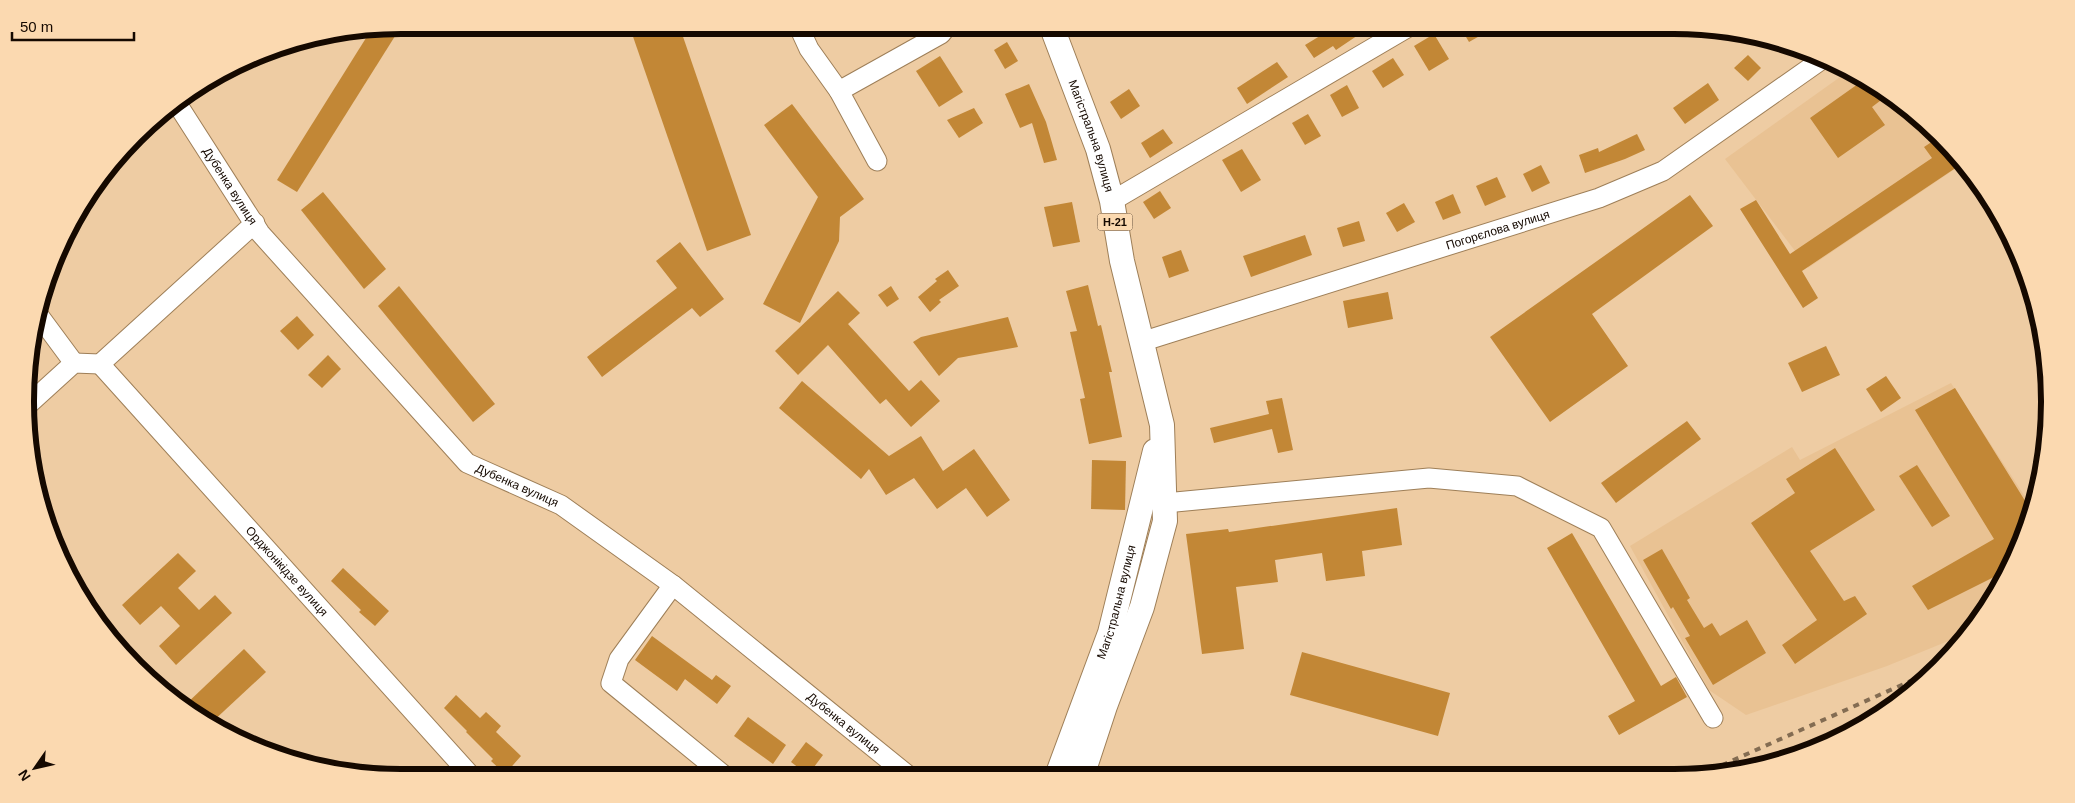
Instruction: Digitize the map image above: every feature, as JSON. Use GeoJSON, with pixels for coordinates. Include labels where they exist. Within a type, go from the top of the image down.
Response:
{"type":"FeatureCollection","features":[{"type":"Feature","properties":{"kind":"main road","name":"Магістральна вулиця"},"geometry":{"type":"LineString","coordinates":[[1054,34],[1098,149],[1112,201],[1122,261],[1162,425],[1165,521],[1142,607],[1105,706],[1084,769]]}},
{"type":"Feature","properties":{"kind":"main road","name":"Магістральна вулиця"},"geometry":{"type":"LineString","coordinates":[[1060,769],[1110,633],[1162,425]]}},
{"type":"Feature","properties":{"kind":"street"},"geometry":{"type":"LineString","coordinates":[[802,34],[809,49],[839,91],[877,161]]}},
{"type":"Feature","properties":{"kind":"street"},"geometry":{"type":"LineString","coordinates":[[839,91],[941,34]]}},
{"type":"Feature","properties":{"kind":"street"},"geometry":{"type":"LineString","coordinates":[[1112,201],[1397,34]]}},
{"type":"Feature","properties":{"kind":"street","name":"Погорєлова вулиця"},"geometry":{"type":"LineString","coordinates":[[1141,342],[1608,194],[1664,171],[1817,63]]}},
{"type":"Feature","properties":{"kind":"street","name":"Дубенка вулиця"},"geometry":{"type":"LineString","coordinates":[[180,108],[260,232],[466,463],[561,505],[673,585],[900,769]]}},
{"type":"Feature","properties":{"kind":"street"},"geometry":{"type":"LineString","coordinates":[[34,399],[74,363],[100,364],[255,223]]}},
{"type":"Feature","properties":{"kind":"street"},"geometry":{"type":"LineString","coordinates":[[43,321],[74,363]]}},
{"type":"Feature","properties":{"kind":"street","name":"Орджонікідзе вулиця"},"geometry":{"type":"LineString","coordinates":[[100,364],[465,769]]}},
{"type":"Feature","properties":{"kind":"street"},"geometry":{"type":"LineString","coordinates":[[1165,503],[1429,478],[1516,486],[1601,528],[1713,718]]}},
{"type":"Feature","properties":{"kind":"street"},"geometry":{"type":"LineString","coordinates":[[673,585],[619,659],[611,683],[716,769]]}},
{"type":"Feature","properties":{"kind":"shaded area"},"geometry":{"type":"Polygon","coordinates":[[[1842,75],[1878,96],[1916,125],[1934,141],[1957,168],[1808,268],[1725,159],[1842,75]]]}},
{"type":"Feature","properties":{"kind":"shaded area"},"geometry":{"type":"Polygon","coordinates":[[[1951,383],[2028,501],[2013,542],[1992,585],[1954,639],[1887,666],[1746,715],[1709,690],[1630,546],[1792,447],[1800,460],[1951,383]]]}},
{"type":"Feature","properties":{"kind":"building"},"geometry":{"type":"Polygon","coordinates":[[[396,34],[297,192],[277,180],[367,36],[396,34]]]}},
{"type":"Feature","properties":{"kind":"building"},"geometry":{"type":"Polygon","coordinates":[[[632,34],[682,34],[751,235],[707,251],[632,34]]]}},
{"type":"Feature","properties":{"kind":"building"},"geometry":{"type":"Polygon","coordinates":[[[1323,34],[1360,34],[1336,50],[1333,46],[1314,58],[1305,45],[1323,34]]]}},
{"type":"Feature","properties":{"kind":"building"},"geometry":{"type":"Polygon","coordinates":[[[1434,34],[1449,59],[1429,71],[1414,46],[1434,34]]]}},
{"type":"Feature","properties":{"kind":"building"},"geometry":{"type":"Polygon","coordinates":[[[1464,34],[1483,34],[1469,42],[1464,34]]]}},
{"type":"Feature","properties":{"kind":"building"},"geometry":{"type":"Polygon","coordinates":[[[1007,42],[1018,61],[1005,69],[994,50],[1007,42]]]}},
{"type":"Feature","properties":{"kind":"building"},"geometry":{"type":"Polygon","coordinates":[[[1748,55],[1761,68],[1748,81],[1734,68],[1748,55]]]}},
{"type":"Feature","properties":{"kind":"building"},"geometry":{"type":"Polygon","coordinates":[[[940,56],[963,92],[939,107],[916,71],[940,56]]]}},
{"type":"Feature","properties":{"kind":"building"},"geometry":{"type":"Polygon","coordinates":[[[1393,58],[1404,75],[1383,88],[1372,71],[1393,58]]]}},
{"type":"Feature","properties":{"kind":"building"},"geometry":{"type":"Polygon","coordinates":[[[1277,62],[1288,77],[1247,104],[1237,88],[1277,62]]]}},
{"type":"Feature","properties":{"kind":"building"},"geometry":{"type":"Polygon","coordinates":[[[1708,83],[1719,100],[1685,124],[1673,108],[1708,83]]]}},
{"type":"Feature","properties":{"kind":"building"},"geometry":{"type":"Polygon","coordinates":[[[1029,84],[1046,122],[1057,160],[1044,163],[1032,123],[1020,128],[1005,94],[1029,84]]]}},
{"type":"Feature","properties":{"kind":"building"},"geometry":{"type":"Polygon","coordinates":[[[1858,84],[1882,99],[1872,107],[1885,125],[1838,158],[1810,118],[1858,84]]]}},
{"type":"Feature","properties":{"kind":"building"},"geometry":{"type":"Polygon","coordinates":[[[1347,85],[1359,108],[1342,117],[1330,95],[1347,85]]]}},
{"type":"Feature","properties":{"kind":"building"},"geometry":{"type":"Polygon","coordinates":[[[1129,89],[1140,106],[1121,119],[1110,102],[1129,89]]]}},
{"type":"Feature","properties":{"kind":"building"},"geometry":{"type":"Polygon","coordinates":[[[792,104],[864,199],[840,217],[839,241],[800,323],[763,304],[818,197],[764,125],[792,104]]]}},
{"type":"Feature","properties":{"kind":"building"},"geometry":{"type":"Polygon","coordinates":[[[974,108],[983,123],[959,138],[947,120],[974,108]]]}},
{"type":"Feature","properties":{"kind":"building"},"geometry":{"type":"Polygon","coordinates":[[[1308,114],[1321,136],[1305,145],[1292,123],[1308,114]]]}},
{"type":"Feature","properties":{"kind":"building"},"geometry":{"type":"Polygon","coordinates":[[[1163,129],[1173,143],[1150,158],[1141,143],[1163,129]]]}},
{"type":"Feature","properties":{"kind":"building"},"geometry":{"type":"Polygon","coordinates":[[[1637,134],[1645,150],[1585,173],[1579,155],[1598,148],[1599,152],[1637,134]]]}},
{"type":"Feature","properties":{"kind":"building"},"geometry":{"type":"Polygon","coordinates":[[[1934,141],[1957,167],[1802,271],[1818,298],[1803,308],[1740,209],[1756,200],[1790,254],[1932,158],[1924,147],[1934,141]]]}},
{"type":"Feature","properties":{"kind":"building"},"geometry":{"type":"Polygon","coordinates":[[[1242,149],[1261,180],[1241,192],[1222,160],[1242,149]]]}},
{"type":"Feature","properties":{"kind":"building"},"geometry":{"type":"Polygon","coordinates":[[[1541,165],[1550,183],[1532,192],[1523,174],[1541,165]]]}},
{"type":"Feature","properties":{"kind":"building"},"geometry":{"type":"Polygon","coordinates":[[[1497,177],[1506,197],[1485,206],[1476,186],[1497,177]]]}},
{"type":"Feature","properties":{"kind":"building"},"geometry":{"type":"Polygon","coordinates":[[[1160,191],[1171,208],[1154,219],[1143,202],[1160,191]]]}},
{"type":"Feature","properties":{"kind":"building"},"geometry":{"type":"Polygon","coordinates":[[[323,192],[386,269],[364,289],[301,210],[323,192]]]}},
{"type":"Feature","properties":{"kind":"building"},"geometry":{"type":"Polygon","coordinates":[[[1453,194],[1461,213],[1443,220],[1435,202],[1453,194]]]}},
{"type":"Feature","properties":{"kind":"building"},"geometry":{"type":"Polygon","coordinates":[[[1690,195],[1713,226],[1592,314],[1628,366],[1550,422],[1490,337],[1690,195]]]}},
{"type":"Feature","properties":{"kind":"building"},"geometry":{"type":"Polygon","coordinates":[[[1072,202],[1080,242],[1053,247],[1044,207],[1072,202]]]}},
{"type":"Feature","properties":{"kind":"building"},"geometry":{"type":"Polygon","coordinates":[[[1404,203],[1415,222],[1397,232],[1386,213],[1404,203]]]}},
{"type":"Feature","properties":{"kind":"building"},"geometry":{"type":"Polygon","coordinates":[[[1359,221],[1365,241],[1343,247],[1337,228],[1359,221]]]}},
{"type":"Feature","properties":{"kind":"building"},"geometry":{"type":"Polygon","coordinates":[[[1305,235],[1312,255],[1251,277],[1243,256],[1305,235]]]}},
{"type":"Feature","properties":{"kind":"building"},"geometry":{"type":"Polygon","coordinates":[[[680,242],[724,299],[700,317],[692,308],[602,377],[587,357],[677,288],[656,261],[680,242]]]}},
{"type":"Feature","properties":{"kind":"building"},"geometry":{"type":"Polygon","coordinates":[[[1181,250],[1189,271],[1169,278],[1162,257],[1181,250]]]}},
{"type":"Feature","properties":{"kind":"building"},"geometry":{"type":"Polygon","coordinates":[[[948,270],[959,286],[939,300],[941,302],[930,312],[918,297],[937,281],[935,279],[948,270]]]}},
{"type":"Feature","properties":{"kind":"building"},"geometry":{"type":"Polygon","coordinates":[[[1088,285],[1098,326],[1101,325],[1112,372],[1109,372],[1122,437],[1089,444],[1080,399],[1085,398],[1070,332],[1077,331],[1066,291],[1088,285]]]}},
{"type":"Feature","properties":{"kind":"building"},"geometry":{"type":"Polygon","coordinates":[[[399,286],[495,404],[473,422],[378,306],[399,286]]]}},
{"type":"Feature","properties":{"kind":"building"},"geometry":{"type":"Polygon","coordinates":[[[891,286],[899,299],[887,307],[878,295],[891,286]]]}},
{"type":"Feature","properties":{"kind":"building"},"geometry":{"type":"Polygon","coordinates":[[[838,291],[860,313],[848,324],[909,391],[921,380],[940,401],[911,427],[886,399],[880,404],[828,345],[798,375],[775,351],[838,291]]]}},
{"type":"Feature","properties":{"kind":"building"},"geometry":{"type":"Polygon","coordinates":[[[1388,292],[1393,319],[1348,328],[1343,301],[1388,292]]]}},
{"type":"Feature","properties":{"kind":"building"},"geometry":{"type":"Polygon","coordinates":[[[297,316],[314,335],[298,350],[280,331],[297,316]]]}},
{"type":"Feature","properties":{"kind":"building"},"geometry":{"type":"Polygon","coordinates":[[[1008,317],[1018,347],[958,358],[939,376],[913,342],[921,337],[1008,317]]]}},
{"type":"Feature","properties":{"kind":"building"},"geometry":{"type":"Polygon","coordinates":[[[1826,346],[1840,375],[1802,392],[1788,363],[1826,346]]]}},
{"type":"Feature","properties":{"kind":"building"},"geometry":{"type":"Polygon","coordinates":[[[328,355],[341,369],[322,388],[308,375],[328,355]]]}},
{"type":"Feature","properties":{"kind":"building"},"geometry":{"type":"Polygon","coordinates":[[[1886,376],[1901,398],[1881,412],[1866,389],[1886,376]]]}},
{"type":"Feature","properties":{"kind":"building"},"geometry":{"type":"Polygon","coordinates":[[[802,381],[889,456],[921,436],[943,471],[974,449],[1010,500],[987,517],[966,488],[937,509],[914,478],[886,495],[869,469],[861,479],[779,408],[802,381]]]}},
{"type":"Feature","properties":{"kind":"building"},"geometry":{"type":"Polygon","coordinates":[[[1955,388],[2027,504],[2013,542],[1997,576],[1928,610],[1912,586],[1994,539],[1915,410],[1955,388]]]}},
{"type":"Feature","properties":{"kind":"building"},"geometry":{"type":"Polygon","coordinates":[[[1282,398],[1293,450],[1278,453],[1272,429],[1214,443],[1210,428],[1269,414],[1266,401],[1282,398]]]}},
{"type":"Feature","properties":{"kind":"building"},"geometry":{"type":"Polygon","coordinates":[[[1687,421],[1701,439],[1616,503],[1601,483],[1687,421]]]}},
{"type":"Feature","properties":{"kind":"building"},"geometry":{"type":"Polygon","coordinates":[[[1835,448],[1875,510],[1810,551],[1844,601],[1855,596],[1867,614],[1795,664],[1782,645],[1817,620],[1751,523],[1795,493],[1786,479],[1835,448]]]}},
{"type":"Feature","properties":{"kind":"building"},"geometry":{"type":"Polygon","coordinates":[[[1092,460],[1126,461],[1125,510],[1091,509],[1092,460]]]}},
{"type":"Feature","properties":{"kind":"building"},"geometry":{"type":"Polygon","coordinates":[[[1917,465],[1950,516],[1932,527],[1899,476],[1917,465]]]}},
{"type":"Feature","properties":{"kind":"building"},"geometry":{"type":"Polygon","coordinates":[[[1397,508],[1402,545],[1362,551],[1365,576],[1326,581],[1322,553],[1275,560],[1278,582],[1236,587],[1244,649],[1202,654],[1186,534],[1228,529],[1229,532],[1397,508]]]}},
{"type":"Feature","properties":{"kind":"building"},"geometry":{"type":"Polygon","coordinates":[[[1572,533],[1661,686],[1676,677],[1687,697],[1619,735],[1608,716],[1635,701],[1547,548],[1572,533]]]}},
{"type":"Feature","properties":{"kind":"building"},"geometry":{"type":"Polygon","coordinates":[[[1662,549],[1690,598],[1687,600],[1704,628],[1712,623],[1720,636],[1747,620],[1766,653],[1713,685],[1685,638],[1690,636],[1673,607],[1671,609],[1643,560],[1662,549]]]}},
{"type":"Feature","properties":{"kind":"building"},"geometry":{"type":"Polygon","coordinates":[[[178,553],[196,571],[178,588],[199,610],[215,595],[232,613],[176,665],[159,646],[180,626],[161,606],[140,625],[122,605],[178,553]]]}},
{"type":"Feature","properties":{"kind":"building"},"geometry":{"type":"Polygon","coordinates":[[[343,568],[389,611],[375,626],[359,612],[361,610],[331,581],[343,568]]]}},
{"type":"Feature","properties":{"kind":"building"},"geometry":{"type":"Polygon","coordinates":[[[652,636],[712,680],[716,675],[731,686],[717,704],[685,679],[677,691],[635,660],[652,636]]]}},
{"type":"Feature","properties":{"kind":"building"},"geometry":{"type":"Polygon","coordinates":[[[244,649],[266,672],[216,719],[189,701],[244,649]]]}},
{"type":"Feature","properties":{"kind":"building"},"geometry":{"type":"Polygon","coordinates":[[[1302,652],[1450,693],[1438,736],[1290,695],[1302,652]]]}},
{"type":"Feature","properties":{"kind":"building"},"geometry":{"type":"Polygon","coordinates":[[[456,695],[480,718],[486,712],[501,726],[496,732],[521,756],[509,769],[500,769],[491,761],[493,759],[444,708],[456,695]]]}},
{"type":"Feature","properties":{"kind":"building"},"geometry":{"type":"Polygon","coordinates":[[[748,717],[786,745],[773,764],[734,736],[748,717]]]}},
{"type":"Feature","properties":{"kind":"building"},"geometry":{"type":"Polygon","coordinates":[[[806,742],[823,755],[812,769],[800,769],[791,762],[806,742]]]}},
{"type":"Feature","properties":{"kind":"railway"},"geometry":{"type":"LineString","coordinates":[[1720,766],[1914,679]]}}]}
